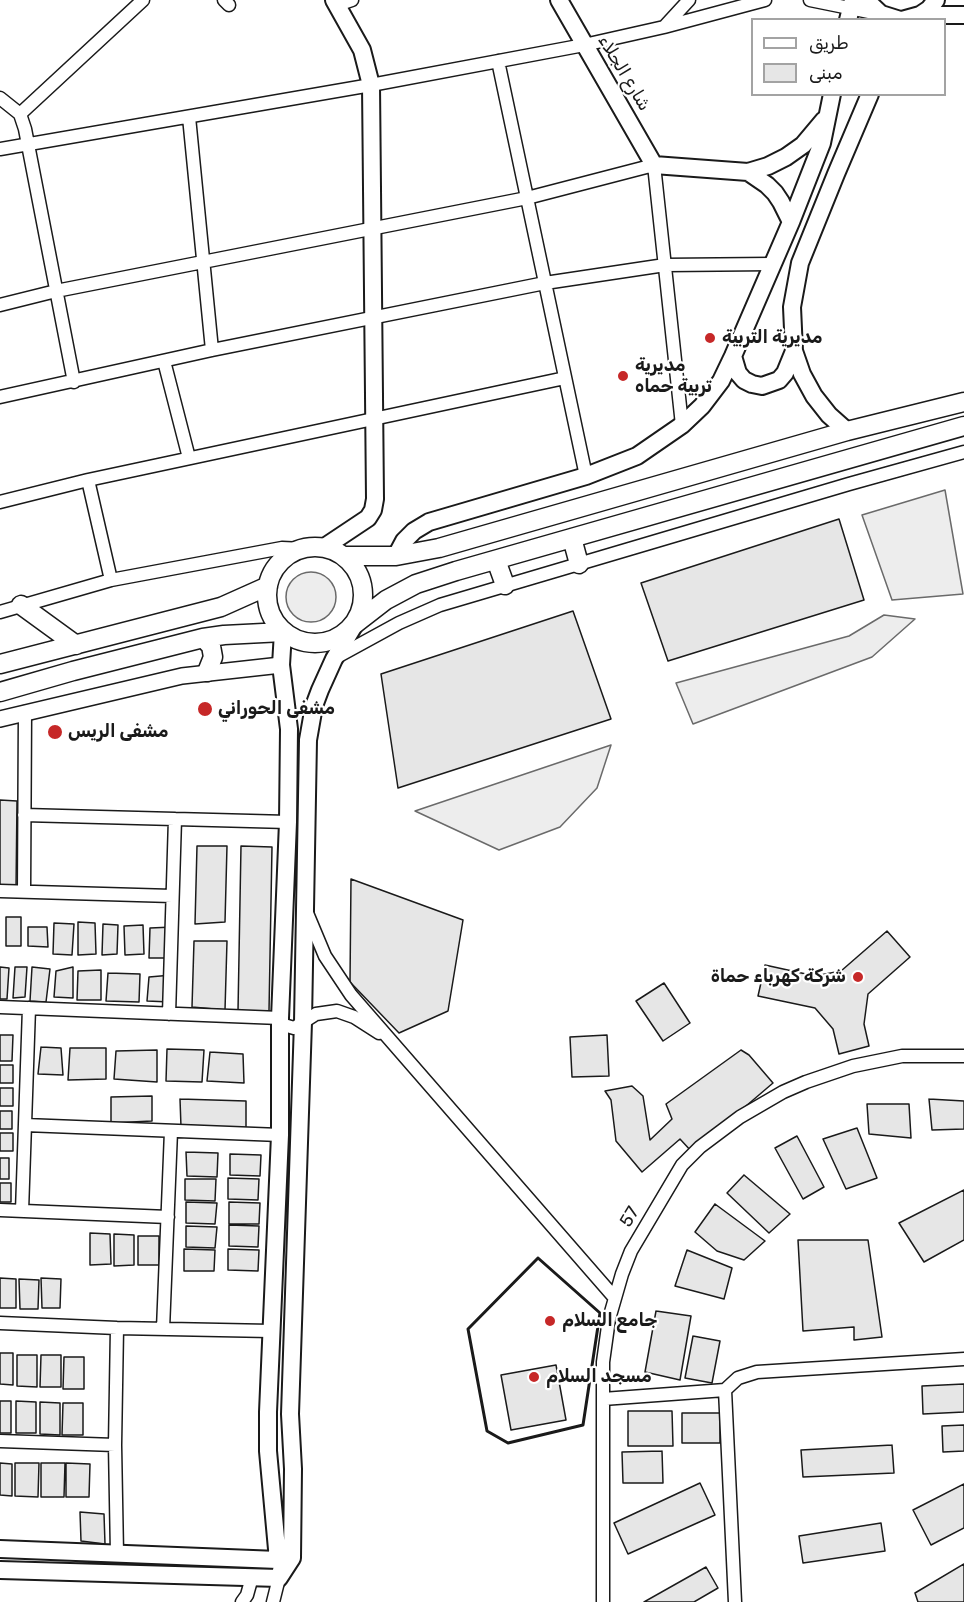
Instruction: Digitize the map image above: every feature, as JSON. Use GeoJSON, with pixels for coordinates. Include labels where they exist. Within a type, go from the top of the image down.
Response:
{"type":"FeatureCollection","features":[{"type":"Feature","properties":{"kind":"main road","name":"شارع الجلاء"},"geometry":{"type":"LineString","coordinates":[[559,0],[654,165]]}},
{"type":"Feature","properties":{"kind":"main road"},"geometry":{"type":"LineString","coordinates":[[909,18],[929,9],[936,0]]}},
{"type":"Feature","properties":{"kind":"main road"},"geometry":{"type":"LineString","coordinates":[[323,548],[368,518],[373,510],[375,499],[371,85],[362,50],[341,2]]}},
{"type":"Feature","properties":{"kind":"main road"},"geometry":{"type":"LineString","coordinates":[[854,7],[868,5],[880,15],[909,18],[964,15]]}},
{"type":"Feature","properties":{"kind":"main road"},"geometry":{"type":"LineString","coordinates":[[396,556],[409,536],[429,522],[586,476],[637,456],[682,425],[702,406],[721,381],[791,222],[822,143],[832,96]]}},
{"type":"Feature","properties":{"kind":"main road"},"geometry":{"type":"LineString","coordinates":[[847,431],[829,415],[814,396],[802,374],[794,351],[792,307],[800,263],[869,96]]}},
{"type":"Feature","properties":{"kind":"main road"},"geometry":{"type":"LineString","coordinates":[[654,165],[748,172],[786,157],[810,138],[829,113]]}},
{"type":"Feature","properties":{"kind":"main road"},"geometry":{"type":"LineString","coordinates":[[748,172],[775,193],[791,222]]}},
{"type":"Feature","properties":{"kind":"main road"},"geometry":{"type":"LineString","coordinates":[[733,356],[738,373],[744,380],[762,386],[779,380],[785,373],[794,351]]}},
{"type":"Feature","properties":{"kind":"main road"},"geometry":{"type":"LineString","coordinates":[[964,402],[847,431],[439,548],[396,556],[344,556],[323,548],[303,549],[290,554],[272,573],[267,598],[269,611],[283,632],[297,641],[313,644],[329,642],[344,635],[386,600],[416,585],[964,426]]}},
{"type":"Feature","properties":{"kind":"main road"},"geometry":{"type":"LineString","coordinates":[[572,538],[579,564]]}},
{"type":"Feature","properties":{"kind":"main road"},"geometry":{"type":"LineString","coordinates":[[0,1570],[279,1578],[292,1558],[293,1469],[290,1414],[303,1022],[308,740],[317,698],[334,659],[362,610],[364,595],[362,580],[355,567],[344,556]]}},
{"type":"Feature","properties":{"kind":"main road"},"geometry":{"type":"LineString","coordinates":[[496,560],[505,585]]}},
{"type":"Feature","properties":{"kind":"main road"},"geometry":{"type":"LineString","coordinates":[[0,664],[221,607],[268,586]]}},
{"type":"Feature","properties":{"kind":"main road"},"geometry":{"type":"LineString","coordinates":[[21,605],[76,645]]}},
{"type":"Feature","properties":{"kind":"main road"},"geometry":{"type":"LineString","coordinates":[[0,692],[203,638],[283,632]]}},
{"type":"Feature","properties":{"kind":"main road"},"geometry":{"type":"LineString","coordinates":[[0,1549],[278,1560],[268,1441],[280,1135],[280,1018],[288,822],[289,729],[281,665],[283,632]]}},
{"type":"Feature","properties":{"kind":"main road"},"geometry":{"type":"LineString","coordinates":[[203,638],[213,651],[213,662],[207,672]]}},
{"type":"Feature","properties":{"kind":"street"},"geometry":{"type":"LineString","coordinates":[[20,114],[142,0]]}},
{"type":"Feature","properties":{"kind":"street"},"geometry":{"type":"LineString","coordinates":[[664,27],[689,0]]}},
{"type":"Feature","properties":{"kind":"street"},"geometry":{"type":"LineString","coordinates":[[0,149],[371,85],[584,45],[664,27],[765,0]]}},
{"type":"Feature","properties":{"kind":"street"},"geometry":{"type":"LineString","coordinates":[[810,0],[854,7]]}},
{"type":"Feature","properties":{"kind":"street"},"geometry":{"type":"LineString","coordinates":[[498,61],[586,476]]}},
{"type":"Feature","properties":{"kind":"street"},"geometry":{"type":"LineString","coordinates":[[0,98],[20,114],[29,144],[74,382]]}},
{"type":"Feature","properties":{"kind":"street"},"geometry":{"type":"LineString","coordinates":[[189,117],[212,350]]}},
{"type":"Feature","properties":{"kind":"street"},"geometry":{"type":"LineString","coordinates":[[0,305],[56,291],[527,198],[654,165],[682,425]]}},
{"type":"Feature","properties":{"kind":"street"},"geometry":{"type":"LineString","coordinates":[[0,397],[212,350],[545,283],[665,265],[772,264]]}},
{"type":"Feature","properties":{"kind":"street"},"geometry":{"type":"LineString","coordinates":[[164,361],[189,458]]}},
{"type":"Feature","properties":{"kind":"street"},"geometry":{"type":"LineString","coordinates":[[0,502],[88,480],[565,378]]}},
{"type":"Feature","properties":{"kind":"street"},"geometry":{"type":"LineString","coordinates":[[334,659],[399,623],[441,605],[964,452]]}},
{"type":"Feature","properties":{"kind":"street"},"geometry":{"type":"LineString","coordinates":[[88,480],[111,580]]}},
{"type":"Feature","properties":{"kind":"street"},"geometry":{"type":"LineString","coordinates":[[0,612],[111,580],[282,548],[303,549]]}},
{"type":"Feature","properties":{"kind":"street"},"geometry":{"type":"LineString","coordinates":[[0,719],[25,711],[207,672],[281,665]]}},
{"type":"Feature","properties":{"kind":"street"},"geometry":{"type":"LineString","coordinates":[[24,891],[25,711]]}},
{"type":"Feature","properties":{"kind":"street"},"geometry":{"type":"LineString","coordinates":[[24,815],[288,822]]}},
{"type":"Feature","properties":{"kind":"street"},"geometry":{"type":"LineString","coordinates":[[169,1014],[175,819]]}},
{"type":"Feature","properties":{"kind":"street"},"geometry":{"type":"LineString","coordinates":[[0,891],[172,896]]}},
{"type":"Feature","properties":{"kind":"street"},"geometry":{"type":"LineString","coordinates":[[306,908],[318,942],[351,995],[614,1297]]}},
{"type":"Feature","properties":{"kind":"street"},"geometry":{"type":"LineString","coordinates":[[0,1007],[280,1018],[289,1028],[299,1026],[316,1014],[337,1011],[354,1017],[391,1040]]}},
{"type":"Feature","properties":{"kind":"street"},"geometry":{"type":"LineString","coordinates":[[22,1211],[29,1008]]}},
{"type":"Feature","properties":{"kind":"street","name":"57"},"geometry":{"type":"LineString","coordinates":[[603,1602],[605,1340],[614,1297],[631,1251],[682,1165],[700,1147],[740,1117],[768,1100],[806,1082],[853,1066],[902,1056],[964,1056]]}},
{"type":"Feature","properties":{"kind":"street"},"geometry":{"type":"LineString","coordinates":[[25,1125],[280,1135]]}},
{"type":"Feature","properties":{"kind":"street"},"geometry":{"type":"LineString","coordinates":[[163,1329],[171,1131]]}},
{"type":"Feature","properties":{"kind":"street"},"geometry":{"type":"LineString","coordinates":[[0,1210],[168,1217]]}},
{"type":"Feature","properties":{"kind":"street"},"geometry":{"type":"LineString","coordinates":[[0,1323],[272,1331]]}},
{"type":"Feature","properties":{"kind":"street"},"geometry":{"type":"LineString","coordinates":[[117,1328],[115,1445],[117,1554]]}},
{"type":"Feature","properties":{"kind":"street"},"geometry":{"type":"LineString","coordinates":[[603,1399],[725,1390],[738,1378],[757,1372],[964,1359]]}},
{"type":"Feature","properties":{"kind":"street"},"geometry":{"type":"LineString","coordinates":[[725,1390],[735,1602]]}},
{"type":"Feature","properties":{"kind":"street"},"geometry":{"type":"LineString","coordinates":[[0,1441],[115,1445]]}},
{"type":"Feature","properties":{"kind":"street"},"geometry":{"type":"LineString","coordinates":[[273,1602],[279,1578],[278,1560]]}},
{"type":"Feature","properties":{"kind":"street"},"geometry":{"type":"LineString","coordinates":[[243,1602],[252,1577]]}},
{"type":"Feature","properties":{"kind":"shaded area"},"geometry":{"type":"Polygon","coordinates":[[[945,490],[963,594],[892,600],[862,515],[945,490]]]}},
{"type":"Feature","properties":{"kind":"shaded area"},"geometry":{"type":"Polygon","coordinates":[[[311,572],[325,576],[332,583],[336,597],[332,611],[325,618],[311,622],[297,618],[290,611],[286,597],[290,583],[297,576],[311,572]]]}},
{"type":"Feature","properties":{"kind":"shaded area"},"geometry":{"type":"Polygon","coordinates":[[[884,615],[915,619],[872,657],[693,724],[676,683],[849,636],[884,615]]]}},
{"type":"Feature","properties":{"kind":"shaded area"},"geometry":{"type":"Polygon","coordinates":[[[611,745],[597,788],[560,827],[499,850],[415,811],[611,745]]]}},
{"type":"Feature","properties":{"kind":"building"},"geometry":{"type":"Polygon","coordinates":[[[839,519],[864,600],[668,661],[641,583],[839,519]]]}},
{"type":"Feature","properties":{"kind":"building"},"geometry":{"type":"Polygon","coordinates":[[[573,611],[611,719],[398,788],[381,674],[573,611]]]}},
{"type":"Feature","properties":{"kind":"building"},"geometry":{"type":"Polygon","coordinates":[[[0,800],[17,801],[16,890],[0,889],[0,800]]]}},
{"type":"Feature","properties":{"kind":"building"},"geometry":{"type":"Polygon","coordinates":[[[197,846],[227,846],[225,922],[195,924],[197,846]]]}},
{"type":"Feature","properties":{"kind":"building"},"geometry":{"type":"Polygon","coordinates":[[[241,846],[272,847],[269,1011],[238,1011],[241,846]]]}},
{"type":"Feature","properties":{"kind":"building"},"geometry":{"type":"Polygon","coordinates":[[[351,879],[463,920],[448,1011],[399,1033],[350,982],[351,879]]]}},
{"type":"Feature","properties":{"kind":"building"},"geometry":{"type":"Polygon","coordinates":[[[6,917],[21,917],[21,946],[6,946],[6,917]]]}},
{"type":"Feature","properties":{"kind":"building"},"geometry":{"type":"Polygon","coordinates":[[[78,922],[95,923],[96,954],[78,955],[78,922]]]}},
{"type":"Feature","properties":{"kind":"building"},"geometry":{"type":"Polygon","coordinates":[[[54,923],[74,924],[72,955],[53,954],[54,923]]]}},
{"type":"Feature","properties":{"kind":"building"},"geometry":{"type":"Polygon","coordinates":[[[103,924],[118,925],[117,954],[102,955],[103,924]]]}},
{"type":"Feature","properties":{"kind":"building"},"geometry":{"type":"Polygon","coordinates":[[[143,925],[144,954],[125,955],[124,926],[143,925]]]}},
{"type":"Feature","properties":{"kind":"building"},"geometry":{"type":"Polygon","coordinates":[[[28,927],[47,927],[48,947],[28,946],[28,927]]]}},
{"type":"Feature","properties":{"kind":"building"},"geometry":{"type":"Polygon","coordinates":[[[173,927],[175,958],[149,958],[150,928],[173,927]]]}},
{"type":"Feature","properties":{"kind":"building"},"geometry":{"type":"Polygon","coordinates":[[[887,931],[910,957],[868,994],[864,1024],[869,1046],[839,1054],[833,1029],[815,1008],[758,996],[765,965],[815,976],[841,971],[887,931]]]}},
{"type":"Feature","properties":{"kind":"building"},"geometry":{"type":"Polygon","coordinates":[[[194,941],[227,941],[225,1010],[192,1007],[194,941]]]}},
{"type":"Feature","properties":{"kind":"building"},"geometry":{"type":"Polygon","coordinates":[[[0,967],[9,968],[7,999],[0,999],[0,967]]]}},
{"type":"Feature","properties":{"kind":"building"},"geometry":{"type":"Polygon","coordinates":[[[15,967],[27,967],[25,997],[13,998],[15,967]]]}},
{"type":"Feature","properties":{"kind":"building"},"geometry":{"type":"Polygon","coordinates":[[[32,967],[50,969],[46,1002],[30,1001],[32,967]]]}},
{"type":"Feature","properties":{"kind":"building"},"geometry":{"type":"Polygon","coordinates":[[[73,967],[73,998],[54,997],[56,971],[73,967]]]}},
{"type":"Feature","properties":{"kind":"building"},"geometry":{"type":"Polygon","coordinates":[[[101,970],[101,1000],[77,1000],[78,971],[101,970]]]}},
{"type":"Feature","properties":{"kind":"building"},"geometry":{"type":"Polygon","coordinates":[[[108,973],[140,974],[139,1002],[106,1001],[108,973]]]}},
{"type":"Feature","properties":{"kind":"building"},"geometry":{"type":"Polygon","coordinates":[[[172,975],[170,1002],[147,1001],[149,977],[172,975]]]}},
{"type":"Feature","properties":{"kind":"building"},"geometry":{"type":"Polygon","coordinates":[[[664,983],[690,1023],[663,1041],[636,1001],[664,983]]]}},
{"type":"Feature","properties":{"kind":"building"},"geometry":{"type":"Polygon","coordinates":[[[0,1035],[13,1035],[12,1061],[0,1061],[0,1035]]]}},
{"type":"Feature","properties":{"kind":"building"},"geometry":{"type":"Polygon","coordinates":[[[607,1035],[609,1076],[572,1077],[570,1037],[607,1035]]]}},
{"type":"Feature","properties":{"kind":"building"},"geometry":{"type":"Polygon","coordinates":[[[41,1047],[61,1048],[63,1075],[38,1074],[41,1047]]]}},
{"type":"Feature","properties":{"kind":"building"},"geometry":{"type":"Polygon","coordinates":[[[70,1048],[106,1048],[106,1079],[68,1080],[70,1048]]]}},
{"type":"Feature","properties":{"kind":"building"},"geometry":{"type":"Polygon","coordinates":[[[167,1049],[204,1050],[202,1082],[166,1081],[167,1049]]]}},
{"type":"Feature","properties":{"kind":"building"},"geometry":{"type":"Polygon","coordinates":[[[157,1050],[157,1082],[114,1079],[116,1051],[157,1050]]]}},
{"type":"Feature","properties":{"kind":"building"},"geometry":{"type":"Polygon","coordinates":[[[741,1050],[749,1055],[773,1083],[692,1152],[680,1139],[642,1172],[616,1141],[611,1100],[605,1091],[632,1086],[643,1096],[650,1140],[672,1119],[666,1104],[741,1050]]]}},
{"type":"Feature","properties":{"kind":"building"},"geometry":{"type":"Polygon","coordinates":[[[210,1052],[243,1054],[244,1083],[207,1081],[210,1052]]]}},
{"type":"Feature","properties":{"kind":"building"},"geometry":{"type":"Polygon","coordinates":[[[0,1065],[13,1065],[13,1083],[0,1083],[0,1065]]]}},
{"type":"Feature","properties":{"kind":"building"},"geometry":{"type":"Polygon","coordinates":[[[0,1088],[13,1088],[13,1106],[0,1106],[0,1088]]]}},
{"type":"Feature","properties":{"kind":"building"},"geometry":{"type":"Polygon","coordinates":[[[152,1096],[152,1121],[111,1123],[111,1097],[152,1096]]]}},
{"type":"Feature","properties":{"kind":"building"},"geometry":{"type":"Polygon","coordinates":[[[180,1099],[246,1101],[246,1129],[181,1127],[180,1099]]]}},
{"type":"Feature","properties":{"kind":"building"},"geometry":{"type":"Polygon","coordinates":[[[929,1099],[964,1101],[964,1129],[932,1130],[929,1099]]]}},
{"type":"Feature","properties":{"kind":"building"},"geometry":{"type":"Polygon","coordinates":[[[867,1104],[909,1104],[911,1138],[869,1134],[867,1104]]]}},
{"type":"Feature","properties":{"kind":"building"},"geometry":{"type":"Polygon","coordinates":[[[0,1111],[12,1111],[12,1129],[0,1129],[0,1111]]]}},
{"type":"Feature","properties":{"kind":"building"},"geometry":{"type":"Polygon","coordinates":[[[857,1128],[877,1178],[846,1189],[823,1139],[857,1128]]]}},
{"type":"Feature","properties":{"kind":"building"},"geometry":{"type":"Polygon","coordinates":[[[0,1133],[13,1133],[13,1151],[0,1151],[0,1133]]]}},
{"type":"Feature","properties":{"kind":"building"},"geometry":{"type":"Polygon","coordinates":[[[797,1136],[824,1187],[803,1199],[775,1148],[797,1136]]]}},
{"type":"Feature","properties":{"kind":"building"},"geometry":{"type":"Polygon","coordinates":[[[186,1152],[218,1153],[217,1177],[187,1176],[186,1152]]]}},
{"type":"Feature","properties":{"kind":"building"},"geometry":{"type":"Polygon","coordinates":[[[230,1154],[261,1155],[260,1176],[230,1175],[230,1154]]]}},
{"type":"Feature","properties":{"kind":"building"},"geometry":{"type":"Polygon","coordinates":[[[0,1158],[9,1158],[9,1179],[0,1179],[0,1158]]]}},
{"type":"Feature","properties":{"kind":"building"},"geometry":{"type":"Polygon","coordinates":[[[744,1175],[790,1214],[769,1233],[727,1193],[744,1175]]]}},
{"type":"Feature","properties":{"kind":"building"},"geometry":{"type":"Polygon","coordinates":[[[228,1178],[259,1179],[258,1200],[228,1199],[228,1178]]]}},
{"type":"Feature","properties":{"kind":"building"},"geometry":{"type":"Polygon","coordinates":[[[185,1179],[216,1179],[215,1201],[185,1200],[185,1179]]]}},
{"type":"Feature","properties":{"kind":"building"},"geometry":{"type":"Polygon","coordinates":[[[0,1183],[11,1183],[11,1202],[0,1202],[0,1183]]]}},
{"type":"Feature","properties":{"kind":"building"},"geometry":{"type":"Polygon","coordinates":[[[964,1190],[964,1240],[924,1262],[899,1223],[964,1190]]]}},
{"type":"Feature","properties":{"kind":"building"},"geometry":{"type":"Polygon","coordinates":[[[186,1202],[217,1203],[215,1224],[186,1223],[186,1202]]]}},
{"type":"Feature","properties":{"kind":"building"},"geometry":{"type":"Polygon","coordinates":[[[229,1202],[260,1203],[259,1224],[229,1224],[229,1202]]]}},
{"type":"Feature","properties":{"kind":"building"},"geometry":{"type":"Polygon","coordinates":[[[715,1204],[765,1241],[744,1260],[717,1251],[695,1232],[715,1204]]]}},
{"type":"Feature","properties":{"kind":"building"},"geometry":{"type":"Polygon","coordinates":[[[229,1225],[259,1226],[258,1247],[229,1246],[229,1225]]]}},
{"type":"Feature","properties":{"kind":"building"},"geometry":{"type":"Polygon","coordinates":[[[186,1226],[217,1227],[215,1248],[186,1247],[186,1226]]]}},
{"type":"Feature","properties":{"kind":"building"},"geometry":{"type":"Polygon","coordinates":[[[90,1233],[110,1234],[111,1264],[90,1265],[90,1233]]]}},
{"type":"Feature","properties":{"kind":"building"},"geometry":{"type":"Polygon","coordinates":[[[114,1234],[134,1235],[134,1265],[114,1266],[114,1234]]]}},
{"type":"Feature","properties":{"kind":"building"},"geometry":{"type":"Polygon","coordinates":[[[138,1236],[159,1236],[159,1265],[138,1265],[138,1236]]]}},
{"type":"Feature","properties":{"kind":"building"},"geometry":{"type":"Polygon","coordinates":[[[798,1240],[868,1240],[882,1337],[854,1340],[854,1327],[803,1331],[798,1240]]]}},
{"type":"Feature","properties":{"kind":"building"},"geometry":{"type":"Polygon","coordinates":[[[184,1249],[215,1250],[214,1271],[184,1271],[184,1249]]]}},
{"type":"Feature","properties":{"kind":"building"},"geometry":{"type":"Polygon","coordinates":[[[228,1249],[259,1250],[258,1271],[228,1270],[228,1249]]]}},
{"type":"Feature","properties":{"kind":"building"},"geometry":{"type":"Polygon","coordinates":[[[687,1250],[732,1268],[724,1299],[675,1286],[687,1250]]]}},
{"type":"Feature","properties":{"kind":"building"},"geometry":{"type":"Polygon","coordinates":[[[0,1278],[16,1279],[16,1308],[0,1308],[0,1278]]]}},
{"type":"Feature","properties":{"kind":"building"},"geometry":{"type":"Polygon","coordinates":[[[41,1278],[61,1279],[60,1308],[42,1308],[41,1278]]]}},
{"type":"Feature","properties":{"kind":"building"},"geometry":{"type":"Polygon","coordinates":[[[19,1279],[39,1280],[38,1309],[20,1309],[19,1279]]]}},
{"type":"Feature","properties":{"kind":"building"},"geometry":{"type":"Polygon","coordinates":[[[656,1311],[691,1316],[680,1380],[645,1372],[656,1311]]]}},
{"type":"Feature","properties":{"kind":"building"},"geometry":{"type":"Polygon","coordinates":[[[693,1336],[720,1341],[712,1383],[685,1378],[693,1336]]]}},
{"type":"Feature","properties":{"kind":"building"},"geometry":{"type":"Polygon","coordinates":[[[0,1353],[13,1353],[13,1385],[0,1384],[0,1353]]]}},
{"type":"Feature","properties":{"kind":"building"},"geometry":{"type":"Polygon","coordinates":[[[17,1355],[37,1355],[37,1387],[17,1386],[17,1355]]]}},
{"type":"Feature","properties":{"kind":"building"},"geometry":{"type":"Polygon","coordinates":[[[41,1355],[61,1355],[61,1387],[40,1387],[41,1355]]]}},
{"type":"Feature","properties":{"kind":"building"},"geometry":{"type":"Polygon","coordinates":[[[64,1357],[84,1357],[84,1389],[63,1389],[64,1357]]]}},
{"type":"Feature","properties":{"kind":"building"},"geometry":{"type":"Polygon","coordinates":[[[556,1365],[566,1420],[511,1430],[501,1375],[556,1365]]]}},
{"type":"Feature","properties":{"kind":"building"},"geometry":{"type":"Polygon","coordinates":[[[964,1384],[964,1412],[923,1414],[922,1386],[964,1384]]]}},
{"type":"Feature","properties":{"kind":"building"},"geometry":{"type":"Polygon","coordinates":[[[0,1401],[11,1401],[11,1433],[0,1433],[0,1401]]]}},
{"type":"Feature","properties":{"kind":"building"},"geometry":{"type":"Polygon","coordinates":[[[16,1401],[36,1402],[36,1433],[16,1433],[16,1401]]]}},
{"type":"Feature","properties":{"kind":"building"},"geometry":{"type":"Polygon","coordinates":[[[40,1402],[60,1403],[60,1435],[40,1434],[40,1402]]]}},
{"type":"Feature","properties":{"kind":"building"},"geometry":{"type":"Polygon","coordinates":[[[63,1403],[83,1403],[83,1435],[62,1435],[63,1403]]]}},
{"type":"Feature","properties":{"kind":"building"},"geometry":{"type":"Polygon","coordinates":[[[628,1411],[672,1411],[673,1446],[628,1446],[628,1411]]]}},
{"type":"Feature","properties":{"kind":"building"},"geometry":{"type":"Polygon","coordinates":[[[682,1413],[720,1413],[720,1443],[682,1443],[682,1413]]]}},
{"type":"Feature","properties":{"kind":"building"},"geometry":{"type":"Polygon","coordinates":[[[964,1425],[964,1451],[943,1452],[942,1426],[964,1425]]]}},
{"type":"Feature","properties":{"kind":"building"},"geometry":{"type":"Polygon","coordinates":[[[892,1445],[894,1473],[803,1477],[801,1450],[892,1445]]]}},
{"type":"Feature","properties":{"kind":"building"},"geometry":{"type":"Polygon","coordinates":[[[662,1451],[663,1483],[623,1483],[622,1452],[662,1451]]]}},
{"type":"Feature","properties":{"kind":"building"},"geometry":{"type":"Polygon","coordinates":[[[0,1463],[12,1464],[12,1496],[0,1495],[0,1463]]]}},
{"type":"Feature","properties":{"kind":"building"},"geometry":{"type":"Polygon","coordinates":[[[15,1463],[39,1463],[38,1497],[15,1496],[15,1463]]]}},
{"type":"Feature","properties":{"kind":"building"},"geometry":{"type":"Polygon","coordinates":[[[41,1463],[65,1463],[64,1497],[41,1497],[41,1463]]]}},
{"type":"Feature","properties":{"kind":"building"},"geometry":{"type":"Polygon","coordinates":[[[66,1463],[90,1464],[89,1497],[66,1497],[66,1463]]]}},
{"type":"Feature","properties":{"kind":"building"},"geometry":{"type":"Polygon","coordinates":[[[700,1483],[715,1515],[628,1554],[614,1523],[700,1483]]]}},
{"type":"Feature","properties":{"kind":"building"},"geometry":{"type":"Polygon","coordinates":[[[964,1484],[964,1528],[931,1545],[913,1510],[964,1484]]]}},
{"type":"Feature","properties":{"kind":"building"},"geometry":{"type":"Polygon","coordinates":[[[80,1512],[104,1514],[105,1544],[81,1541],[80,1512]]]}},
{"type":"Feature","properties":{"kind":"building"},"geometry":{"type":"Polygon","coordinates":[[[881,1523],[885,1551],[803,1563],[799,1536],[881,1523]]]}},
{"type":"Feature","properties":{"kind":"building"},"geometry":{"type":"Polygon","coordinates":[[[964,1564],[964,1602],[918,1602],[915,1593],[964,1564]]]}},
{"type":"Feature","properties":{"kind":"building"},"geometry":{"type":"Polygon","coordinates":[[[706,1567],[718,1588],[694,1602],[644,1602],[706,1567]]]}},
{"type":"Feature","properties":{"kind":"wall"},"geometry":{"type":"LineString","coordinates":[[538,1258],[600,1313],[583,1425],[508,1443],[487,1431],[468,1329],[538,1258]]}},
{"type":"Feature","properties":{"kind":"place","name":"مديرية التربية"},"geometry":{"type":"Point","coordinates":[710,338]}},
{"type":"Feature","properties":{"kind":"place","name":"مديرية تربية حماه"},"geometry":{"type":"Point","coordinates":[623,376]}},
{"type":"Feature","properties":{"kind":"place","name":"مشفى الحوراني"},"geometry":{"type":"Point","coordinates":[205,709]}},
{"type":"Feature","properties":{"kind":"place","name":"مشفى الريس"},"geometry":{"type":"Point","coordinates":[55,732]}},
{"type":"Feature","properties":{"kind":"place","name":"شركة كهرباء حماة"},"geometry":{"type":"Point","coordinates":[858,977]}},
{"type":"Feature","properties":{"kind":"place","name":"جامع السلام"},"geometry":{"type":"Point","coordinates":[550,1321]}},
{"type":"Feature","properties":{"kind":"place","name":"مسجد السلام"},"geometry":{"type":"Point","coordinates":[534,1377]}}]}
